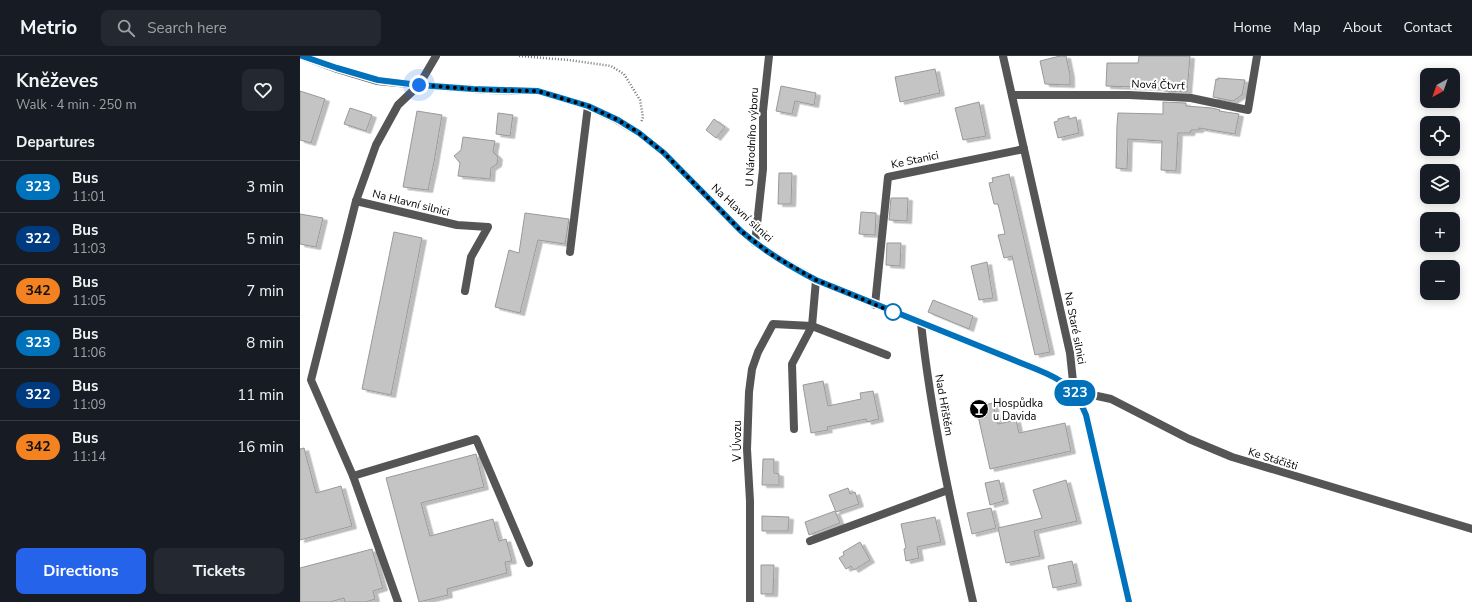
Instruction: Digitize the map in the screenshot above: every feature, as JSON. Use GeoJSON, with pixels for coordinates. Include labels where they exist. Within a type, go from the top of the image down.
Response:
{"type":"FeatureCollection","features":[{"type":"Feature","properties":{"kind":"street","name":"Na Hlavní silnici"},"geometry":{"type":"LineString","coordinates":[[302,56],[378,80],[486,90],[538,91],[588,106],[618,120],[639,133],[664,153],[755,242],[782,262],[816,280],[875,305],[1047,374],[1062,382],[1074,391]]}},
{"type":"Feature","properties":{"kind":"street","name":"Na Hlavní silnici"},"geometry":{"type":"LineString","coordinates":[[353,476],[311,380],[356,201],[376,145],[398,105],[419,85],[436,56]]}},
{"type":"Feature","properties":{"kind":"street","name":"U Národního výboru"},"geometry":{"type":"LineString","coordinates":[[755,242],[763,169],[763,112],[769,56]]}},
{"type":"Feature","properties":{"kind":"street","name":"Na Staré silnici"},"geometry":{"type":"LineString","coordinates":[[1003,56],[1070,353],[1074,391],[1086,415],[1129,602]]}},
{"type":"Feature","properties":{"kind":"street","name":"Nová Čtvrť"},"geometry":{"type":"LineString","coordinates":[[1012,95],[1129,95],[1191,98],[1248,110],[1257,56]]}},
{"type":"Feature","properties":{"kind":"street"},"geometry":{"type":"LineString","coordinates":[[570,252],[588,106]]}},
{"type":"Feature","properties":{"kind":"street","name":"Ke Stanici"},"geometry":{"type":"LineString","coordinates":[[875,305],[888,177],[1024,149]]}},
{"type":"Feature","properties":{"kind":"street","name":"Na Hlavní silnici"},"geometry":{"type":"LineString","coordinates":[[356,201],[456,225],[488,227],[471,257],[465,290]]}},
{"type":"Feature","properties":{"kind":"street"},"geometry":{"type":"LineString","coordinates":[[794,428],[792,364],[812,326],[816,280]]}},
{"type":"Feature","properties":{"kind":"street","name":"Nad Hřištěm"},"geometry":{"type":"LineString","coordinates":[[921,323],[926,371],[948,490],[973,602]]}},
{"type":"Feature","properties":{"kind":"street","name":"V Úvozu"},"geometry":{"type":"LineString","coordinates":[[750,602],[750,502],[747,448],[749,392],[752,369],[758,352],[773,324],[812,326]]}},
{"type":"Feature","properties":{"kind":"street"},"geometry":{"type":"LineString","coordinates":[[812,326],[887,355]]}},
{"type":"Feature","properties":{"kind":"street","name":"Ke Stáčišti"},"geometry":{"type":"LineString","coordinates":[[1074,391],[1111,399],[1189,440],[1232,457],[1472,529]]}},
{"type":"Feature","properties":{"kind":"street"},"geometry":{"type":"LineString","coordinates":[[398,602],[353,476],[476,439],[529,563]]}},
{"type":"Feature","properties":{"kind":"street"},"geometry":{"type":"LineString","coordinates":[[810,541],[948,490]]}},
{"type":"Feature","properties":{"kind":"path"},"geometry":{"type":"LineString","coordinates":[[519,56],[569,60],[611,66],[624,74],[640,100],[643,117],[639,133]]}},
{"type":"Feature","properties":{"kind":"building"},"geometry":{"type":"Polygon","coordinates":[[[1066,56],[1070,75],[1070,85],[1045,84],[1040,61],[1066,56]]]}},
{"type":"Feature","properties":{"kind":"building"},"geometry":{"type":"Polygon","coordinates":[[[1139,56],[1190,56],[1187,92],[1164,91],[1164,88],[1106,86],[1107,63],[1138,63],[1139,56]]]}},
{"type":"Feature","properties":{"kind":"building"},"geometry":{"type":"Polygon","coordinates":[[[935,69],[940,93],[900,102],[895,77],[935,69]]]}},
{"type":"Feature","properties":{"kind":"building"},"geometry":{"type":"Polygon","coordinates":[[[1218,78],[1245,80],[1242,95],[1233,101],[1213,97],[1216,79],[1218,80],[1218,78]]]}},
{"type":"Feature","properties":{"kind":"building"},"geometry":{"type":"Polygon","coordinates":[[[781,86],[816,93],[814,105],[795,101],[792,114],[776,111],[781,86]]]}},
{"type":"Feature","properties":{"kind":"building"},"geometry":{"type":"Polygon","coordinates":[[[300,91],[325,99],[311,143],[300,140],[300,91]]]}},
{"type":"Feature","properties":{"kind":"building"},"geometry":{"type":"Polygon","coordinates":[[[979,102],[986,136],[963,140],[955,108],[979,102]]]}},
{"type":"Feature","properties":{"kind":"building"},"geometry":{"type":"Polygon","coordinates":[[[1163,102],[1186,103],[1186,106],[1212,108],[1220,110],[1219,111],[1239,114],[1235,134],[1199,128],[1199,130],[1191,130],[1190,133],[1178,133],[1176,171],[1161,170],[1162,141],[1128,139],[1127,169],[1116,168],[1118,113],[1163,114],[1163,102]]]}},
{"type":"Feature","properties":{"kind":"building"},"geometry":{"type":"Polygon","coordinates":[[[350,108],[372,115],[366,131],[344,124],[350,108]]]}},
{"type":"Feature","properties":{"kind":"building"},"geometry":{"type":"Polygon","coordinates":[[[417,111],[442,115],[428,190],[403,187],[417,111]]]}},
{"type":"Feature","properties":{"kind":"building"},"geometry":{"type":"Polygon","coordinates":[[[498,113],[513,115],[510,136],[496,134],[498,113]]]}},
{"type":"Feature","properties":{"kind":"building"},"geometry":{"type":"Polygon","coordinates":[[[1069,116],[1069,119],[1076,117],[1079,133],[1058,138],[1054,122],[1058,121],[1058,119],[1069,116]]]}},
{"type":"Feature","properties":{"kind":"building"},"geometry":{"type":"Polygon","coordinates":[[[714,119],[725,127],[716,138],[706,130],[714,119]]]}},
{"type":"Feature","properties":{"kind":"building"},"geometry":{"type":"Polygon","coordinates":[[[463,137],[495,141],[493,152],[498,157],[497,164],[491,168],[490,179],[458,176],[460,163],[454,156],[461,150],[463,137]]]}},
{"type":"Feature","properties":{"kind":"building"},"geometry":{"type":"Polygon","coordinates":[[[779,173],[792,173],[791,204],[778,204],[779,173]]]}},
{"type":"Feature","properties":{"kind":"building"},"geometry":{"type":"Polygon","coordinates":[[[1009,174],[1050,352],[1035,355],[1012,256],[1004,258],[998,235],[1005,234],[998,204],[994,204],[989,183],[993,182],[992,178],[1009,174]]]}},
{"type":"Feature","properties":{"kind":"building"},"geometry":{"type":"Polygon","coordinates":[[[891,198],[908,198],[907,221],[889,220],[891,198]]]}},
{"type":"Feature","properties":{"kind":"building"},"geometry":{"type":"Polygon","coordinates":[[[861,212],[876,213],[875,235],[859,234],[861,212]]]}},
{"type":"Feature","properties":{"kind":"building"},"geometry":{"type":"Polygon","coordinates":[[[525,213],[569,219],[565,244],[538,240],[520,313],[495,307],[509,250],[519,253],[525,213]]]}},
{"type":"Feature","properties":{"kind":"building"},"geometry":{"type":"Polygon","coordinates":[[[300,214],[323,218],[316,247],[300,244],[300,214]]]}},
{"type":"Feature","properties":{"kind":"building"},"geometry":{"type":"Polygon","coordinates":[[[394,232],[422,238],[391,395],[362,389],[394,232]]]}},
{"type":"Feature","properties":{"kind":"building"},"geometry":{"type":"Polygon","coordinates":[[[887,243],[901,243],[900,266],[886,265],[887,243]]]}},
{"type":"Feature","properties":{"kind":"building"},"geometry":{"type":"Polygon","coordinates":[[[987,262],[993,298],[979,300],[971,266],[987,262]]]}},
{"type":"Feature","properties":{"kind":"building"},"geometry":{"type":"Polygon","coordinates":[[[933,300],[973,316],[969,329],[928,312],[933,300]]]}},
{"type":"Feature","properties":{"kind":"building"},"geometry":{"type":"Polygon","coordinates":[[[823,381],[828,406],[861,399],[860,393],[873,391],[879,419],[867,422],[866,419],[827,427],[828,430],[811,433],[803,385],[823,381]]]}},
{"type":"Feature","properties":{"kind":"building"},"geometry":{"type":"Polygon","coordinates":[[[993,403],[998,424],[1016,420],[1019,433],[1065,423],[1071,451],[990,469],[976,407],[993,403]]]}},
{"type":"Feature","properties":{"kind":"building"},"geometry":{"type":"Polygon","coordinates":[[[304,448],[316,493],[341,486],[352,526],[300,540],[300,449],[304,448]]]}},
{"type":"Feature","properties":{"kind":"building"},"geometry":{"type":"Polygon","coordinates":[[[476,454],[484,487],[421,503],[430,536],[493,519],[499,541],[506,539],[512,561],[505,562],[507,573],[447,589],[448,595],[419,602],[386,478],[476,454]]]}},
{"type":"Feature","properties":{"kind":"building"},"geometry":{"type":"Polygon","coordinates":[[[763,459],[774,459],[774,473],[779,474],[779,485],[762,485],[763,459]]]}},
{"type":"Feature","properties":{"kind":"building"},"geometry":{"type":"Polygon","coordinates":[[[999,480],[1004,501],[990,505],[985,483],[999,480]]]}},
{"type":"Feature","properties":{"kind":"building"},"geometry":{"type":"Polygon","coordinates":[[[1066,480],[1077,521],[1034,531],[1040,556],[1006,563],[998,528],[1042,518],[1033,490],[1066,480]]]}},
{"type":"Feature","properties":{"kind":"building"},"geometry":{"type":"Polygon","coordinates":[[[848,488],[850,494],[855,492],[859,504],[836,512],[829,495],[848,488]]]}},
{"type":"Feature","properties":{"kind":"building"},"geometry":{"type":"Polygon","coordinates":[[[991,508],[996,528],[972,534],[967,513],[991,508]]]}},
{"type":"Feature","properties":{"kind":"building"},"geometry":{"type":"Polygon","coordinates":[[[835,511],[840,523],[809,535],[805,522],[835,511]]]}},
{"type":"Feature","properties":{"kind":"building"},"geometry":{"type":"Polygon","coordinates":[[[762,516],[789,517],[788,531],[762,531],[762,516]]]}},
{"type":"Feature","properties":{"kind":"building"},"geometry":{"type":"Polygon","coordinates":[[[935,517],[941,542],[917,547],[919,558],[906,561],[904,549],[906,548],[901,524],[935,517]]]}},
{"type":"Feature","properties":{"kind":"building"},"geometry":{"type":"Polygon","coordinates":[[[860,542],[870,560],[854,570],[851,566],[846,569],[839,558],[844,555],[843,552],[860,542]]]}},
{"type":"Feature","properties":{"kind":"building"},"geometry":{"type":"Polygon","coordinates":[[[372,549],[383,588],[373,591],[375,599],[366,602],[345,602],[344,598],[330,602],[300,602],[300,568],[372,549]]]}},
{"type":"Feature","properties":{"kind":"building"},"geometry":{"type":"Polygon","coordinates":[[[1072,561],[1077,583],[1053,588],[1048,566],[1072,561]]]}},
{"type":"Feature","properties":{"kind":"building"},"geometry":{"type":"Polygon","coordinates":[[[761,565],[774,565],[773,594],[761,594],[761,565]]]}},
{"type":"Feature","properties":{"kind":"bus line","name":"323"},"geometry":{"type":"LineString","coordinates":[[302,56],[378,80],[486,90],[538,91],[588,106],[618,120],[639,133],[664,153],[741,231],[782,262],[816,280],[1036,369],[1062,382],[1074,391],[1086,415],[1129,602]]}},
{"type":"Feature","properties":{"kind":"place","name":"Hospůdka u Davida"},"geometry":{"type":"Point","coordinates":[979,409]}},
{"type":"Feature","properties":{"kind":"route"},"geometry":{"type":"LineString","coordinates":[[419,85],[486,90],[538,91],[588,106],[618,120],[639,133],[664,153],[741,231],[769,253],[782,262],[816,280],[898,314],[893,312]]}}]}
